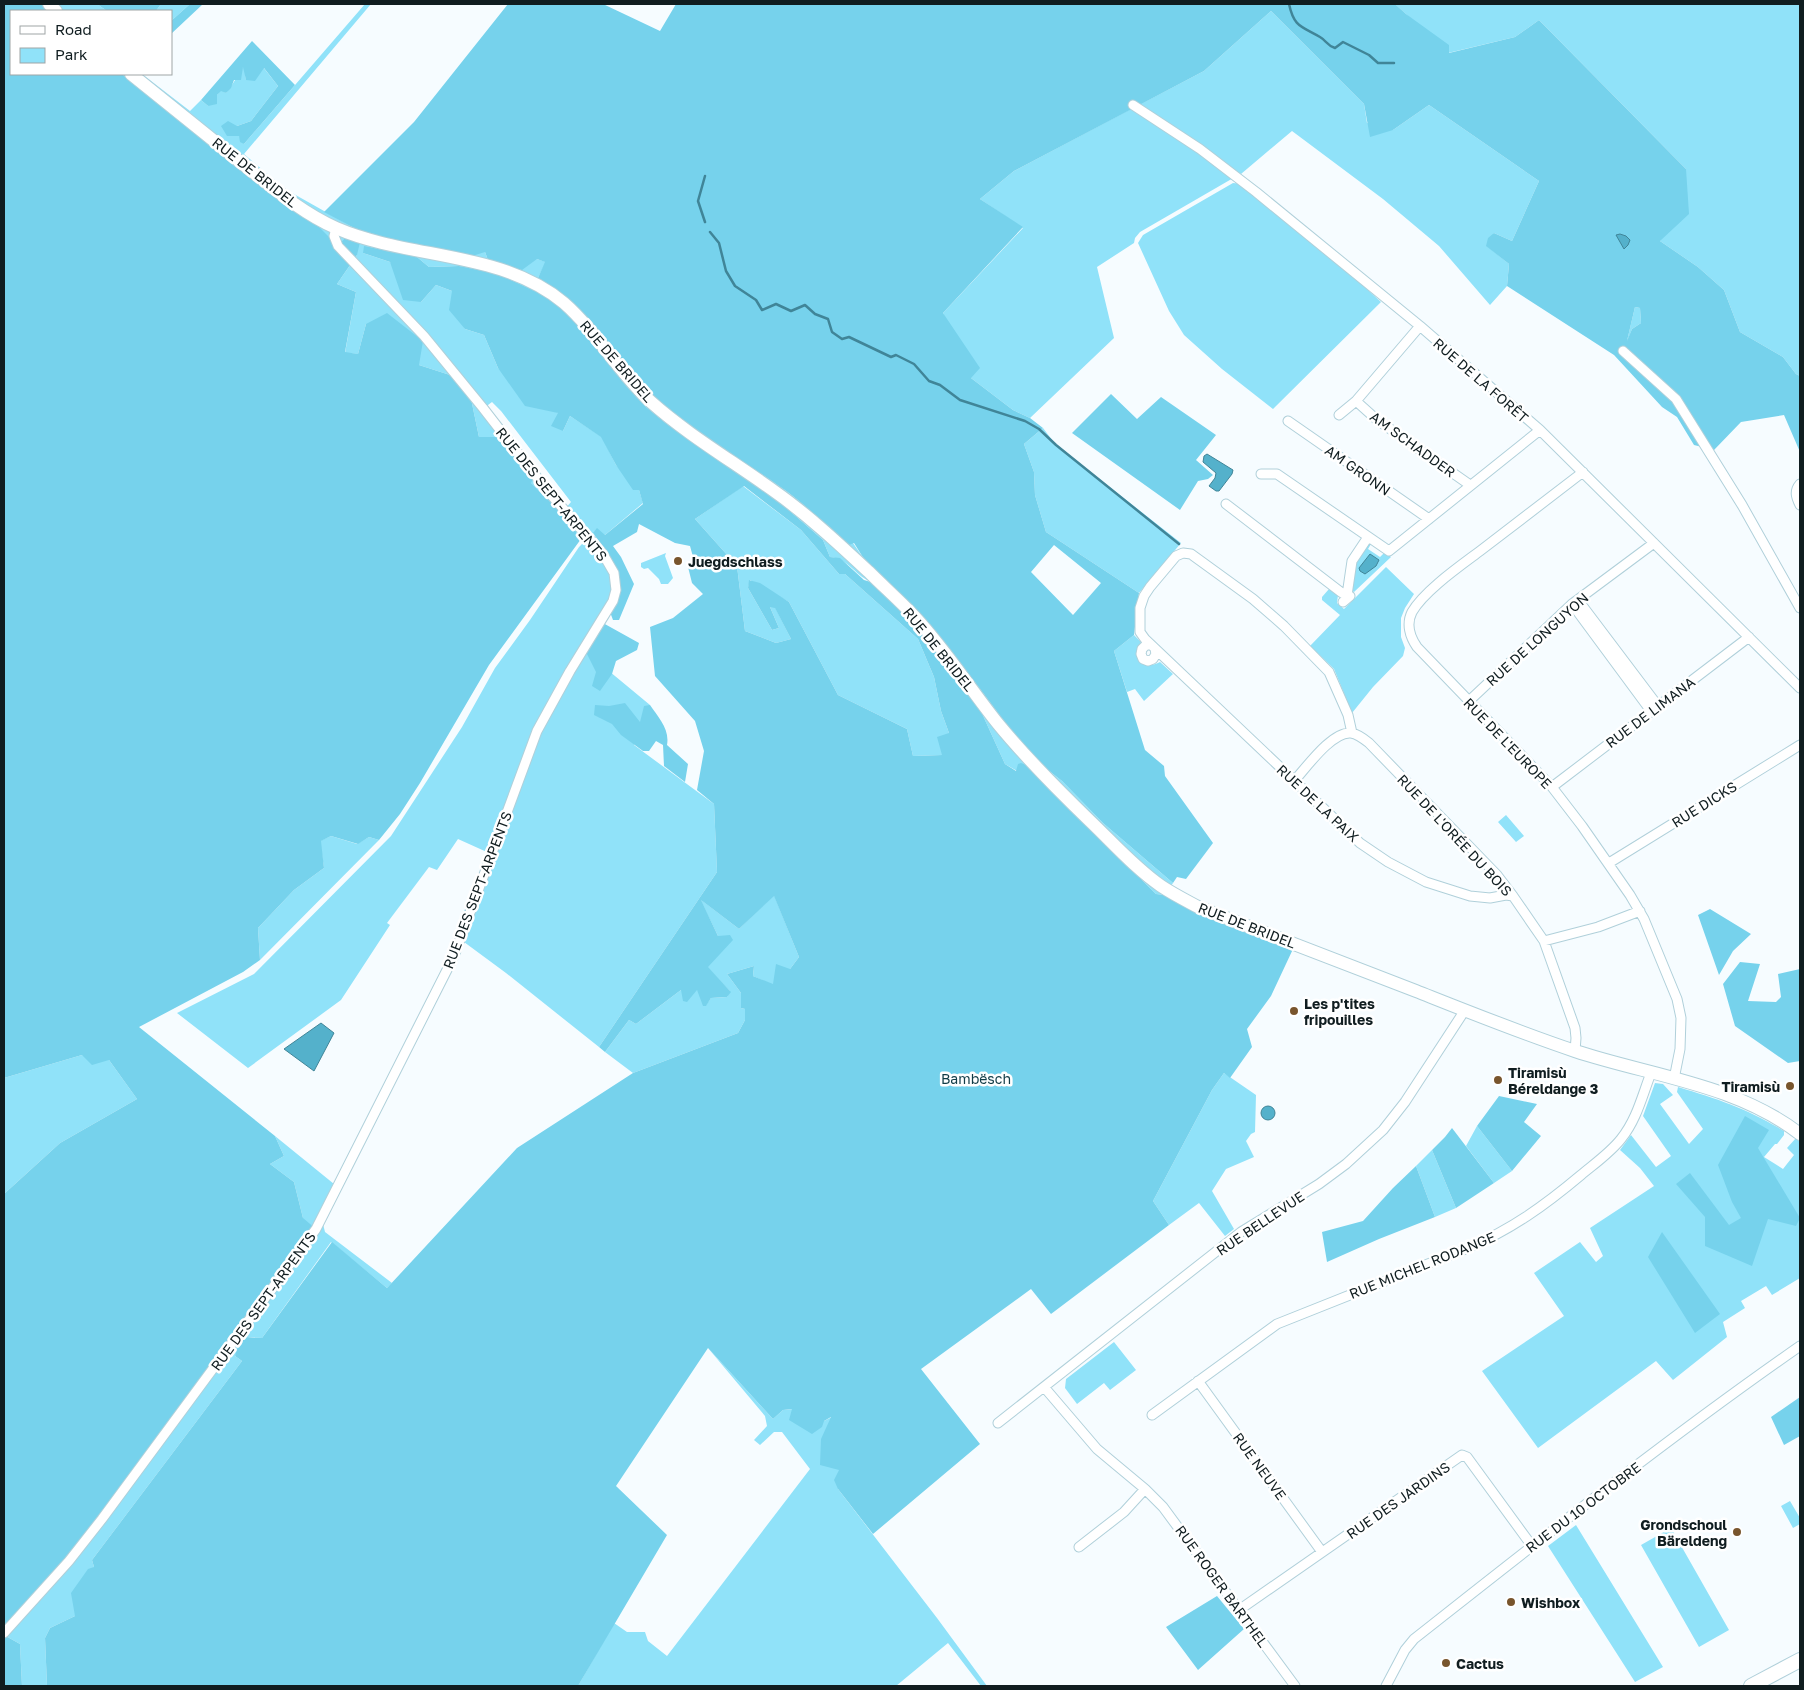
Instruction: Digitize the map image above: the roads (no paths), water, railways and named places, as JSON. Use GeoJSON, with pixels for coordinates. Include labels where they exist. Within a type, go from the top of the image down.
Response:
{"type":"FeatureCollection","features":[{"type":"Feature","properties":{"kind":"main road","name":"RUE DE BRIDEL"},"geometry":{"type":"LineString","coordinates":[[132,75],[281,194],[309,214],[336,228],[372,241],[501,269],[525,277],[548,290],[566,305],[587,327],[628,378],[650,401],[670,418],[778,494],[810,519],[850,554],[907,609],[941,648],[998,724],[1038,770],[1142,871],[1162,886],[1198,907],[1575,1051],[1712,1089],[1748,1103],[1774,1116],[1800,1134]]}},
{"type":"Feature","properties":{"kind":"main road"},"geometry":{"type":"LineString","coordinates":[[1751,1686],[1800,1660]]}},
{"type":"Feature","properties":{"kind":"street","name":"RUE DE LA FORÊT"},"geometry":{"type":"LineString","coordinates":[[1133,105],[1238,177],[1420,326],[1540,430],[1800,688]]}},
{"type":"Feature","properties":{"kind":"street","name":"RUE DES SEPT-ARPENTS"},"geometry":{"type":"LineString","coordinates":[[4,1633],[63,1568],[102,1519],[316,1229],[454,956],[537,731],[570,671],[613,601],[616,590],[614,573],[603,554],[546,489],[424,336],[338,246],[334,236],[336,228]]}},
{"type":"Feature","properties":{"kind":"street"},"geometry":{"type":"LineString","coordinates":[[1338,415],[1356,401],[1420,326]]}},
{"type":"Feature","properties":{"kind":"street"},"geometry":{"type":"LineString","coordinates":[[1623,351],[1676,399],[1742,505],[1800,608]]}},
{"type":"Feature","properties":{"kind":"street","name":"AM SCHADDER"},"geometry":{"type":"LineString","coordinates":[[1356,401],[1376,419],[1470,485]]}},
{"type":"Feature","properties":{"kind":"street","name":"AM GRONN"},"geometry":{"type":"LineString","coordinates":[[1288,421],[1429,519]]}},
{"type":"Feature","properties":{"kind":"street"},"geometry":{"type":"LineString","coordinates":[[1261,474],[1277,474],[1389,551],[1540,430]]}},
{"type":"Feature","properties":{"kind":"street","name":"RUE DE L'EUROPE"},"geometry":{"type":"LineString","coordinates":[[1583,472],[1431,590],[1412,612],[1409,620],[1410,638],[1552,787],[1609,863],[1640,912],[1677,999],[1681,1018],[1680,1049],[1674,1079]]}},
{"type":"Feature","properties":{"kind":"street"},"geometry":{"type":"LineString","coordinates":[[1800,484],[1796,489],[1796,495],[1800,505]]}},
{"type":"Feature","properties":{"kind":"street"},"geometry":{"type":"LineString","coordinates":[[1226,504],[1342,593],[1345,599],[1352,561],[1368,537]]}},
{"type":"Feature","properties":{"kind":"street","name":"RUE DE LONGUYON"},"geometry":{"type":"LineString","coordinates":[[1469,701],[1575,602],[1654,543]]}},
{"type":"Feature","properties":{"kind":"street","name":"RUE DE LA PAIX"},"geometry":{"type":"LineString","coordinates":[[1352,733],[1348,715],[1329,672],[1284,626],[1253,599],[1191,554],[1183,553],[1176,556],[1150,587],[1144,596],[1140,608],[1140,632],[1153,647],[1360,843],[1408,874],[1470,896],[1490,898],[1513,896]]}},
{"type":"Feature","properties":{"kind":"street"},"geometry":{"type":"LineString","coordinates":[[1575,602],[1655,709]]}},
{"type":"Feature","properties":{"kind":"street","name":"RUE DE LIMANA"},"geometry":{"type":"LineString","coordinates":[[1552,787],[1749,637]]}},
{"type":"Feature","properties":{"kind":"street"},"geometry":{"type":"LineString","coordinates":[[1294,781],[1332,740],[1341,734],[1352,733]]}},
{"type":"Feature","properties":{"kind":"street","name":"RUE DE L'ORÉE DU BOIS"},"geometry":{"type":"LineString","coordinates":[[1352,733],[1369,743],[1497,875],[1513,896],[1544,941],[1575,1028],[1575,1051]]}},
{"type":"Feature","properties":{"kind":"street","name":"RUE DICKS"},"geometry":{"type":"LineString","coordinates":[[1609,863],[1800,745]]}},
{"type":"Feature","properties":{"kind":"street"},"geometry":{"type":"LineString","coordinates":[[1544,941],[1598,927],[1640,912]]}},
{"type":"Feature","properties":{"kind":"street","name":"RUE BELLEVUE"},"geometry":{"type":"LineString","coordinates":[[998,1423],[1241,1232],[1318,1184],[1346,1164],[1382,1130],[1405,1102],[1465,1010]]}},
{"type":"Feature","properties":{"kind":"street","name":"RUE MICHEL RODANGE"},"geometry":{"type":"LineString","coordinates":[[1152,1416],[1277,1324],[1468,1248],[1494,1237],[1523,1220],[1585,1172],[1620,1139],[1641,1105],[1651,1073]]}},
{"type":"Feature","properties":{"kind":"street","name":"RUE DU 10 OCTOBRE"},"geometry":{"type":"LineString","coordinates":[[1386,1686],[1405,1650],[1414,1639],[1532,1546],[1741,1387],[1800,1346]]}},
{"type":"Feature","properties":{"kind":"street","name":"RUE NEUVE"},"geometry":{"type":"LineString","coordinates":[[1198,1381],[1322,1552]]}},
{"type":"Feature","properties":{"kind":"street","name":"RUE ROGER BARTHEL"},"geometry":{"type":"LineString","coordinates":[[1044,1387],[1097,1449],[1145,1489],[1163,1507],[1295,1686]]}},
{"type":"Feature","properties":{"kind":"street","name":"RUE DES JARDINS"},"geometry":{"type":"LineString","coordinates":[[1239,1610],[1462,1455],[1467,1457],[1532,1546]]}},
{"type":"Feature","properties":{"kind":"street"},"geometry":{"type":"LineString","coordinates":[[1079,1547],[1124,1512],[1145,1489]]}},
{"type":"Feature","properties":{"kind":"waterway"},"geometry":{"type":"LineString","coordinates":[[1289,4],[1296,22],[1322,38],[1332,47],[1335,48],[1343,42],[1369,55],[1378,63],[1394,63]]}},
{"type":"Feature","properties":{"kind":"waterway"},"geometry":{"type":"LineString","coordinates":[[705,176],[698,201],[705,222]]}},
{"type":"Feature","properties":{"kind":"waterway"},"geometry":{"type":"LineString","coordinates":[[710,232],[719,243],[726,271],[735,286],[756,300],[762,310],[776,304],[791,311],[805,305],[815,314],[828,319],[832,332],[842,339],[849,337],[891,357],[896,355],[914,364],[929,381],[940,385],[960,400],[1025,421],[1039,429],[1056,445],[1179,544]]}},
{"type":"Feature","properties":{"kind":"place","name":"Juegdschlass"},"geometry":{"type":"Point","coordinates":[678,561]}},
{"type":"Feature","properties":{"kind":"place","name":"Les p'tites fripouilles"},"geometry":{"type":"Point","coordinates":[1294,1011]}},
{"type":"Feature","properties":{"kind":"place","name":"Tiramisù Béreldange 3"},"geometry":{"type":"Point","coordinates":[1498,1080]}},
{"type":"Feature","properties":{"kind":"place","name":"Tiramisù"},"geometry":{"type":"Point","coordinates":[1790,1086]}},
{"type":"Feature","properties":{"kind":"place","name":"Grondschoul Bäreldeng"},"geometry":{"type":"Point","coordinates":[1737,1532]}},
{"type":"Feature","properties":{"kind":"place","name":"Wishbox"},"geometry":{"type":"Point","coordinates":[1511,1602]}},
{"type":"Feature","properties":{"kind":"place","name":"Cactus"},"geometry":{"type":"Point","coordinates":[1446,1663]}},
{"type":"Feature","properties":{"kind":"park label","name":"Bambësch"},"geometry":{"type":"Point","coordinates":[976,1078]}}]}
